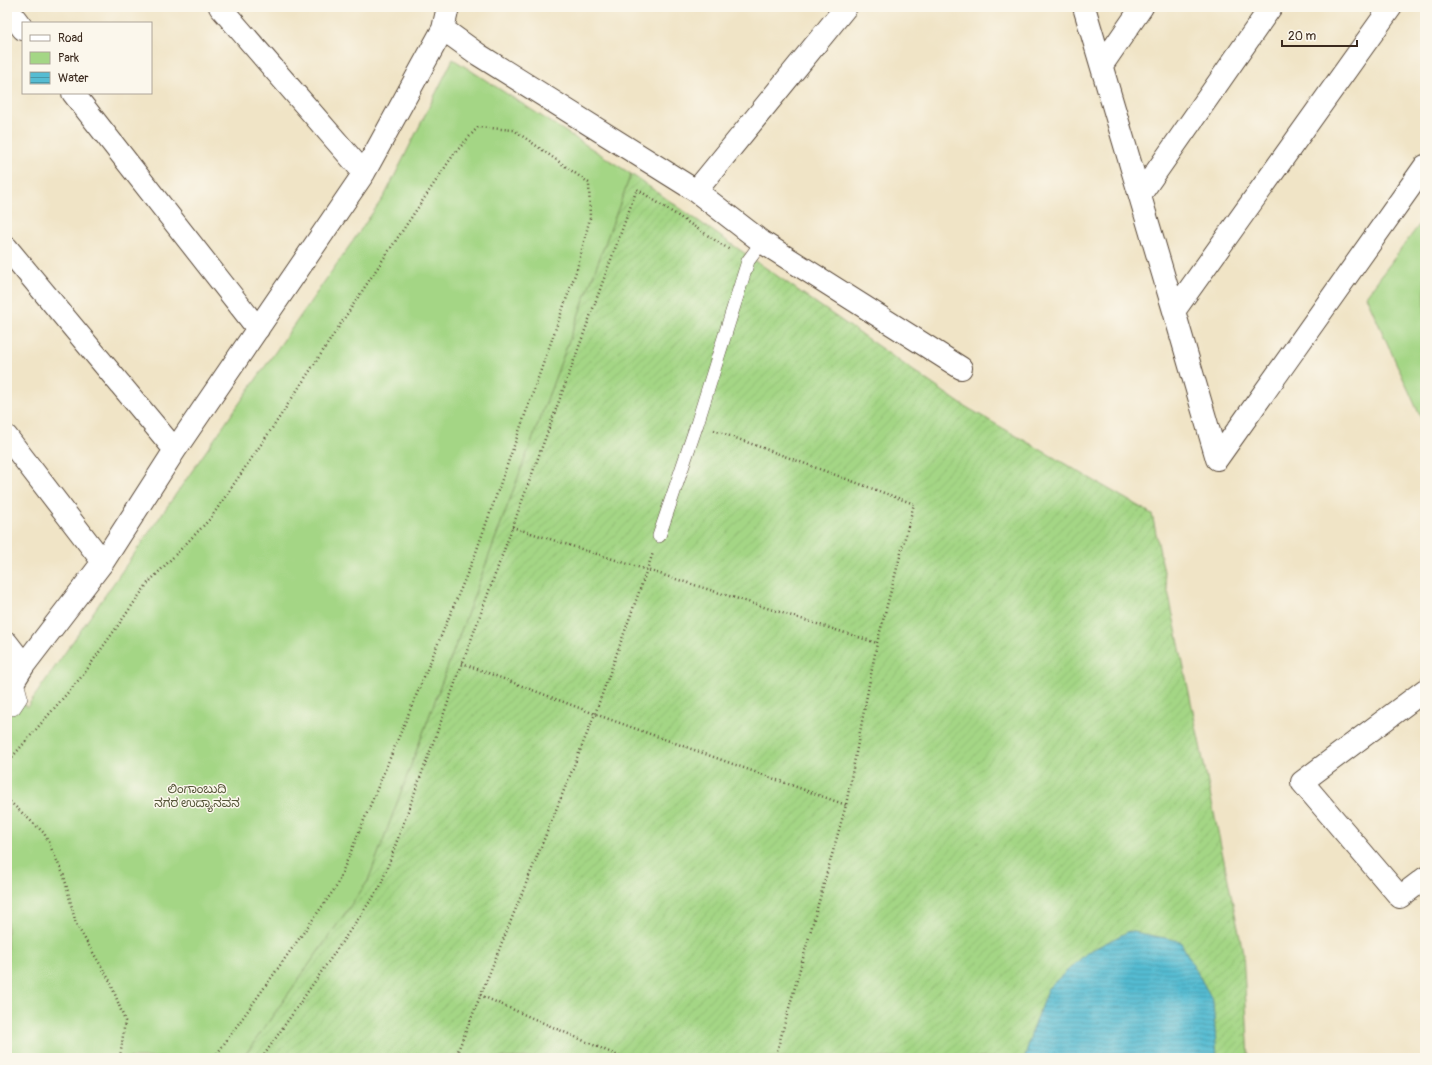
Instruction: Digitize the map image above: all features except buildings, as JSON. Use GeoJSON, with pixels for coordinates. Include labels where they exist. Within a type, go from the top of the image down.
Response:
{"type":"FeatureCollection","features":[{"type":"Feature","properties":{"kind":"street"},"geometry":{"type":"LineString","coordinates":[[220,7],[364,173]]}},
{"type":"Feature","properties":{"kind":"street"},"geometry":{"type":"LineString","coordinates":[[696,191],[846,7]]}},
{"type":"Feature","properties":{"kind":"street"},"geometry":{"type":"LineString","coordinates":[[1084,7],[1217,459],[1425,166]]}},
{"type":"Feature","properties":{"kind":"street"},"geometry":{"type":"LineString","coordinates":[[1102,65],[1142,7]]}},
{"type":"Feature","properties":{"kind":"street"},"geometry":{"type":"LineString","coordinates":[[1140,195],[1271,7]]}},
{"type":"Feature","properties":{"kind":"street"},"geometry":{"type":"LineString","coordinates":[[1174,311],[1392,7]]}},
{"type":"Feature","properties":{"kind":"street"},"geometry":{"type":"LineString","coordinates":[[7,8],[22,28]]}},
{"type":"Feature","properties":{"kind":"street"},"geometry":{"type":"LineString","coordinates":[[13,680],[103,562],[175,450],[364,173],[447,13],[479,55],[696,191],[762,242],[961,368]]}},
{"type":"Feature","properties":{"kind":"street"},"geometry":{"type":"LineString","coordinates":[[74,94],[258,329]]}},
{"type":"Feature","properties":{"kind":"street"},"geometry":{"type":"LineString","coordinates":[[7,248],[175,450]]}},
{"type":"Feature","properties":{"kind":"street"},"geometry":{"type":"LineString","coordinates":[[7,437],[103,562]]}},
{"type":"Feature","properties":{"kind":"street"},"geometry":{"type":"LineString","coordinates":[[7,643],[13,680],[18,697],[12,706],[7,706]]}},
{"type":"Feature","properties":{"kind":"street"},"geometry":{"type":"LineString","coordinates":[[1425,690],[1302,782],[1400,897],[1425,878]]}},
{"type":"Feature","properties":{"kind":"lane"},"geometry":{"type":"LineString","coordinates":[[659,536],[697,424],[748,261],[762,242]]}},
{"type":"Feature","properties":{"kind":"path"},"geometry":{"type":"LineString","coordinates":[[7,763],[84,675],[148,583],[210,519],[277,421],[454,154],[478,127],[514,130],[589,183],[590,218],[577,269],[475,555],[336,887],[214,1058]]}},
{"type":"Feature","properties":{"kind":"path"},"geometry":{"type":"LineString","coordinates":[[262,1058],[380,888],[637,189],[748,261]]}},
{"type":"Feature","properties":{"kind":"path"},"geometry":{"type":"LineString","coordinates":[[697,424],[914,504],[878,643],[846,805],[775,1058]]}},
{"type":"Feature","properties":{"kind":"path"},"geometry":{"type":"LineString","coordinates":[[512,527],[878,643]]}},
{"type":"Feature","properties":{"kind":"path"},"geometry":{"type":"LineString","coordinates":[[455,1058],[595,714],[659,536]]}},
{"type":"Feature","properties":{"kind":"path"},"geometry":{"type":"LineString","coordinates":[[462,663],[595,714],[846,805]]}},
{"type":"Feature","properties":{"kind":"path"},"geometry":{"type":"LineString","coordinates":[[7,799],[44,833],[64,876],[76,924],[110,981],[125,1021],[120,1058]]}},
{"type":"Feature","properties":{"kind":"path"},"geometry":{"type":"LineString","coordinates":[[480,995],[623,1058]]}},
{"type":"Feature","properties":{"kind":"green space","name":"ಲಿಂಗಾಂಬುದಿ ನಗರ ಉದ್ಯಾನವನ"},"geometry":{"type":"Polygon","coordinates":[[[453,59],[631,174],[368,881],[243,1058],[7,1058],[7,695],[17,699],[27,707],[385,195],[453,59]]]}},
{"type":"Feature","properties":{"kind":"green space"},"geometry":{"type":"Polygon","coordinates":[[[631,174],[961,404],[1152,514],[1243,952],[1249,1058],[243,1058],[368,881],[631,174]]]}},
{"type":"Feature","properties":{"kind":"green space"},"geometry":{"type":"Polygon","coordinates":[[[1425,217],[1425,427],[1366,296],[1425,217]]]}},
{"type":"Feature","properties":{"kind":"water"},"geometry":{"type":"Polygon","coordinates":[[[1129,931],[1180,941],[1213,1001],[1217,1058],[1025,1058],[1032,1030],[1048,988],[1088,952],[1129,931]]]}}]}
